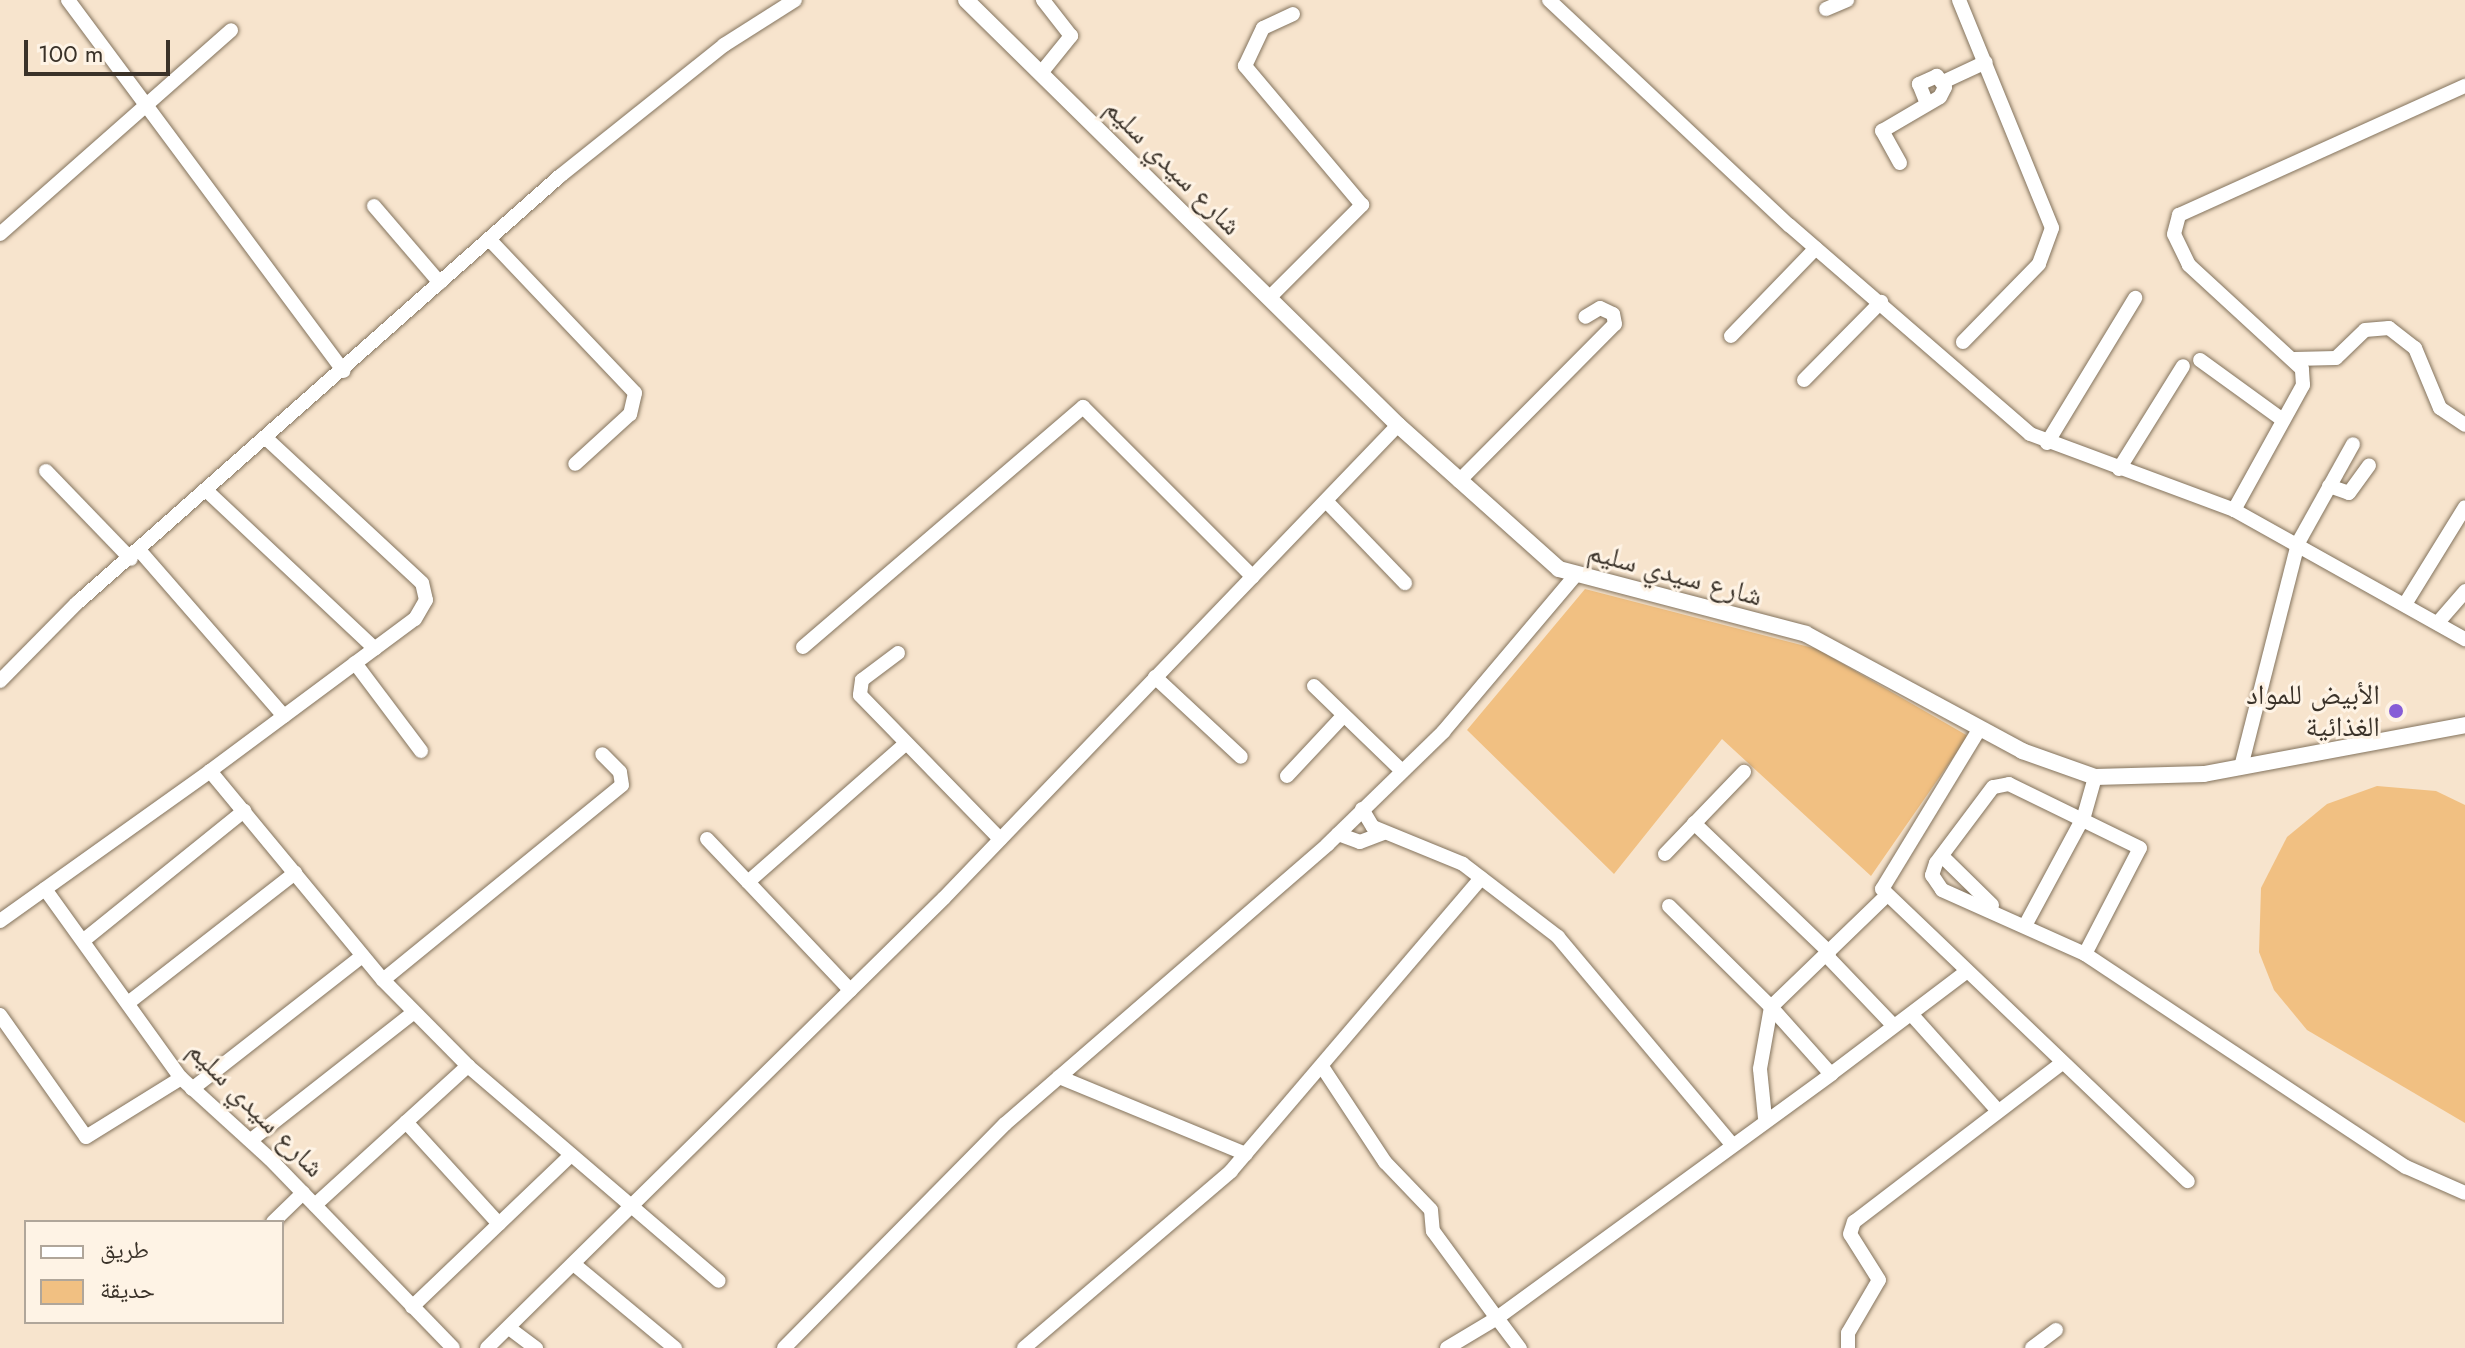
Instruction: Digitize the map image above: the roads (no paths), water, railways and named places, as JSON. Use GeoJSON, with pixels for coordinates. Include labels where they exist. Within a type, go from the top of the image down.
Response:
{"type":"FeatureCollection","features":[{"type":"Feature","properties":{"kind":"main road","name":"شارع سيدي سليم"},"geometry":{"type":"LineString","coordinates":[[966,0],[1398,425],[1522,542],[1575,576],[1806,634],[1980,728],[2095,777],[2166,779],[2465,725]]}},
{"type":"Feature","properties":{"kind":"street"},"geometry":{"type":"LineString","coordinates":[[68,0],[344,371]]}},
{"type":"Feature","properties":{"kind":"street"},"geometry":{"type":"LineString","coordinates":[[1,679],[489,239],[649,102],[795,0]]}},
{"type":"Feature","properties":{"kind":"street"},"geometry":{"type":"LineString","coordinates":[[1041,73],[1071,36],[1043,0]]}},
{"type":"Feature","properties":{"kind":"street"},"geometry":{"type":"LineString","coordinates":[[1549,0],[1816,248],[2047,443],[2234,510],[2441,619],[2465,639]]}},
{"type":"Feature","properties":{"kind":"street"},"geometry":{"type":"LineString","coordinates":[[1826,9],[1847,0]]}},
{"type":"Feature","properties":{"kind":"street"},"geometry":{"type":"LineString","coordinates":[[1959,0],[2052,228],[2039,264],[1963,342]]}},
{"type":"Feature","properties":{"kind":"street"},"geometry":{"type":"LineString","coordinates":[[1269,298],[1362,205],[1245,66],[1263,28],[1293,14]]}},
{"type":"Feature","properties":{"kind":"street"},"geometry":{"type":"LineString","coordinates":[[0,234],[147,108],[231,30]]}},
{"type":"Feature","properties":{"kind":"street"},"geometry":{"type":"LineString","coordinates":[[1943,82],[1986,62]]}},
{"type":"Feature","properties":{"kind":"street"},"geometry":{"type":"LineString","coordinates":[[1926,101],[1921,80],[1934,75],[1943,82]]}},
{"type":"Feature","properties":{"kind":"street"},"geometry":{"type":"LineString","coordinates":[[1900,163],[1882,131],[1926,101],[1940,97],[1943,82]]}},
{"type":"Feature","properties":{"kind":"street"},"geometry":{"type":"LineString","coordinates":[[2234,510],[2303,385],[2294,359],[2189,265],[2174,234],[2179,215],[2465,86]]}},
{"type":"Feature","properties":{"kind":"street"},"geometry":{"type":"LineString","coordinates":[[374,206],[440,283]]}},
{"type":"Feature","properties":{"kind":"street"},"geometry":{"type":"LineString","coordinates":[[489,239],[635,393],[630,414],[575,464]]}},
{"type":"Feature","properties":{"kind":"street"},"geometry":{"type":"LineString","coordinates":[[1731,336],[1816,248]]}},
{"type":"Feature","properties":{"kind":"street"},"geometry":{"type":"LineString","coordinates":[[2047,443],[2135,298]]}},
{"type":"Feature","properties":{"kind":"street"},"geometry":{"type":"LineString","coordinates":[[1804,380],[1881,302]]}},
{"type":"Feature","properties":{"kind":"street"},"geometry":{"type":"LineString","coordinates":[[1459,481],[1615,318],[1600,308],[1585,317]]}},
{"type":"Feature","properties":{"kind":"street"},"geometry":{"type":"LineString","coordinates":[[2294,359],[2336,358],[2365,330],[2389,328],[2415,348],[2440,408],[2465,425]]}},
{"type":"Feature","properties":{"kind":"street"},"geometry":{"type":"LineString","coordinates":[[2200,360],[2283,420]]}},
{"type":"Feature","properties":{"kind":"street"},"geometry":{"type":"LineString","coordinates":[[2119,469],[2183,366]]}},
{"type":"Feature","properties":{"kind":"street"},"geometry":{"type":"LineString","coordinates":[[803,647],[1083,407],[1253,577]]}},
{"type":"Feature","properties":{"kind":"street"},"geometry":{"type":"LineString","coordinates":[[487,1348],[575,1265],[1000,839],[1398,425]]}},
{"type":"Feature","properties":{"kind":"street"},"geometry":{"type":"LineString","coordinates":[[0,921],[415,619],[427,591],[268,440]]}},
{"type":"Feature","properties":{"kind":"street"},"geometry":{"type":"LineString","coordinates":[[2241,767],[2298,543],[2353,444]]}},
{"type":"Feature","properties":{"kind":"street"},"geometry":{"type":"LineString","coordinates":[[2329,486],[2349,493],[2369,465]]}},
{"type":"Feature","properties":{"kind":"street"},"geometry":{"type":"LineString","coordinates":[[46,471],[136,555],[284,716]]}},
{"type":"Feature","properties":{"kind":"street"},"geometry":{"type":"LineString","coordinates":[[208,492],[375,649]]}},
{"type":"Feature","properties":{"kind":"street"},"geometry":{"type":"LineString","coordinates":[[1326,501],[1405,583]]}},
{"type":"Feature","properties":{"kind":"street"},"geometry":{"type":"LineString","coordinates":[[2407,601],[2465,507]]}},
{"type":"Feature","properties":{"kind":"street"},"geometry":{"type":"LineString","coordinates":[[784,1348],[1059,1077],[1338,834],[1402,771],[1575,576]]}},
{"type":"Feature","properties":{"kind":"street"},"geometry":{"type":"LineString","coordinates":[[2441,619],[2465,591]]}},
{"type":"Feature","properties":{"kind":"street"},"geometry":{"type":"LineString","coordinates":[[898,653],[858,688],[906,743],[1000,839]]}},
{"type":"Feature","properties":{"kind":"street"},"geometry":{"type":"LineString","coordinates":[[355,663],[421,751]]}},
{"type":"Feature","properties":{"kind":"street"},"geometry":{"type":"LineString","coordinates":[[1155,677],[1241,757]]}},
{"type":"Feature","properties":{"kind":"street"},"geometry":{"type":"LineString","coordinates":[[1314,686],[1402,771]]}},
{"type":"Feature","properties":{"kind":"street"},"geometry":{"type":"LineString","coordinates":[[1287,776],[1344,715]]}},
{"type":"Feature","properties":{"kind":"street"},"geometry":{"type":"LineString","coordinates":[[1980,728],[1883,883],[1886,896],[2188,1181]]}},
{"type":"Feature","properties":{"kind":"street"},"geometry":{"type":"LineString","coordinates":[[748,882],[906,743]]}},
{"type":"Feature","properties":{"kind":"street"},"geometry":{"type":"LineString","coordinates":[[383,980],[622,785],[620,772],[602,754]]}},
{"type":"Feature","properties":{"kind":"street"},"geometry":{"type":"LineString","coordinates":[[210,771],[362,956],[414,1012],[468,1066],[719,1281]]}},
{"type":"Feature","properties":{"kind":"street"},"geometry":{"type":"LineString","coordinates":[[1665,854],[1744,772]]}},
{"type":"Feature","properties":{"kind":"street"},"geometry":{"type":"LineString","coordinates":[[2027,922],[2084,816],[2095,777]]}},
{"type":"Feature","properties":{"kind":"street"},"geometry":{"type":"LineString","coordinates":[[2085,954],[2141,852],[2135,842],[2084,816],[2001,784],[1942,856],[1933,882],[2027,922],[2085,954],[2406,1167],[2465,1193]]}},
{"type":"Feature","properties":{"kind":"street"},"geometry":{"type":"LineString","coordinates":[[1362,809],[1384,833],[1430,845],[1481,878],[1575,954],[1730,1142]]}},
{"type":"Feature","properties":{"kind":"street"},"geometry":{"type":"LineString","coordinates":[[84,940],[244,811]]}},
{"type":"Feature","properties":{"kind":"street"},"geometry":{"type":"LineString","coordinates":[[1694,823],[1828,954],[1893,1025]]}},
{"type":"Feature","properties":{"kind":"street"},"geometry":{"type":"LineString","coordinates":[[1338,834],[1360,842],[1384,833]]}},
{"type":"Feature","properties":{"kind":"street"},"geometry":{"type":"LineString","coordinates":[[707,839],[850,990]]}},
{"type":"Feature","properties":{"kind":"street"},"geometry":{"type":"LineString","coordinates":[[1942,856],[1996,908]]}},
{"type":"Feature","properties":{"kind":"street"},"geometry":{"type":"LineString","coordinates":[[128,1003],[295,873]]}},
{"type":"Feature","properties":{"kind":"street"},"geometry":{"type":"LineString","coordinates":[[1024,1348],[1246,1154],[1323,1068],[1481,878]]}},
{"type":"Feature","properties":{"kind":"street","name":"شارع سيدي سليم"},"geometry":{"type":"LineString","coordinates":[[45,889],[187,1084],[251,1140],[453,1348]]}},
{"type":"Feature","properties":{"kind":"street"},"geometry":{"type":"LineString","coordinates":[[1765,1118],[1760,1069],[1771,1007],[1886,896]]}},
{"type":"Feature","properties":{"kind":"street"},"geometry":{"type":"LineString","coordinates":[[1669,906],[1771,1007],[1831,1074]]}},
{"type":"Feature","properties":{"kind":"street"},"geometry":{"type":"LineString","coordinates":[[0,1015],[86,1137],[187,1084],[362,956]]}},
{"type":"Feature","properties":{"kind":"street"},"geometry":{"type":"LineString","coordinates":[[1447,1348],[1497,1318],[1730,1142],[1831,1074],[1966,972]]}},
{"type":"Feature","properties":{"kind":"street"},"geometry":{"type":"LineString","coordinates":[[251,1140],[414,1012]]}},
{"type":"Feature","properties":{"kind":"street"},"geometry":{"type":"LineString","coordinates":[[1912,1015],[1998,1111]]}},
{"type":"Feature","properties":{"kind":"street"},"geometry":{"type":"LineString","coordinates":[[1848,1348],[1848,1333],[1879,1280],[1850,1234],[1852,1225],[2061,1064]]}},
{"type":"Feature","properties":{"kind":"street"},"geometry":{"type":"LineString","coordinates":[[315,1205],[468,1066]]}},
{"type":"Feature","properties":{"kind":"street"},"geometry":{"type":"LineString","coordinates":[[1323,1068],[1385,1162],[1431,1210],[1433,1231],[1520,1348]]}},
{"type":"Feature","properties":{"kind":"street"},"geometry":{"type":"LineString","coordinates":[[1059,1077],[1246,1154]]}},
{"type":"Feature","properties":{"kind":"street"},"geometry":{"type":"LineString","coordinates":[[406,1122],[499,1224]]}},
{"type":"Feature","properties":{"kind":"street"},"geometry":{"type":"LineString","coordinates":[[412,1307],[571,1155]]}},
{"type":"Feature","properties":{"kind":"street"},"geometry":{"type":"LineString","coordinates":[[275,1220],[303,1193]]}},
{"type":"Feature","properties":{"kind":"street"},"geometry":{"type":"LineString","coordinates":[[575,1265],[675,1348]]}},
{"type":"Feature","properties":{"kind":"street"},"geometry":{"type":"LineString","coordinates":[[509,1328],[536,1348]]}},
{"type":"Feature","properties":{"kind":"street"},"geometry":{"type":"LineString","coordinates":[[2032,1348],[2056,1330]]}},
{"type":"Feature","properties":{"kind":"place","name":"الأبيض للمواد الغذائية"},"geometry":{"type":"Point","coordinates":[2396,711]}}]}
